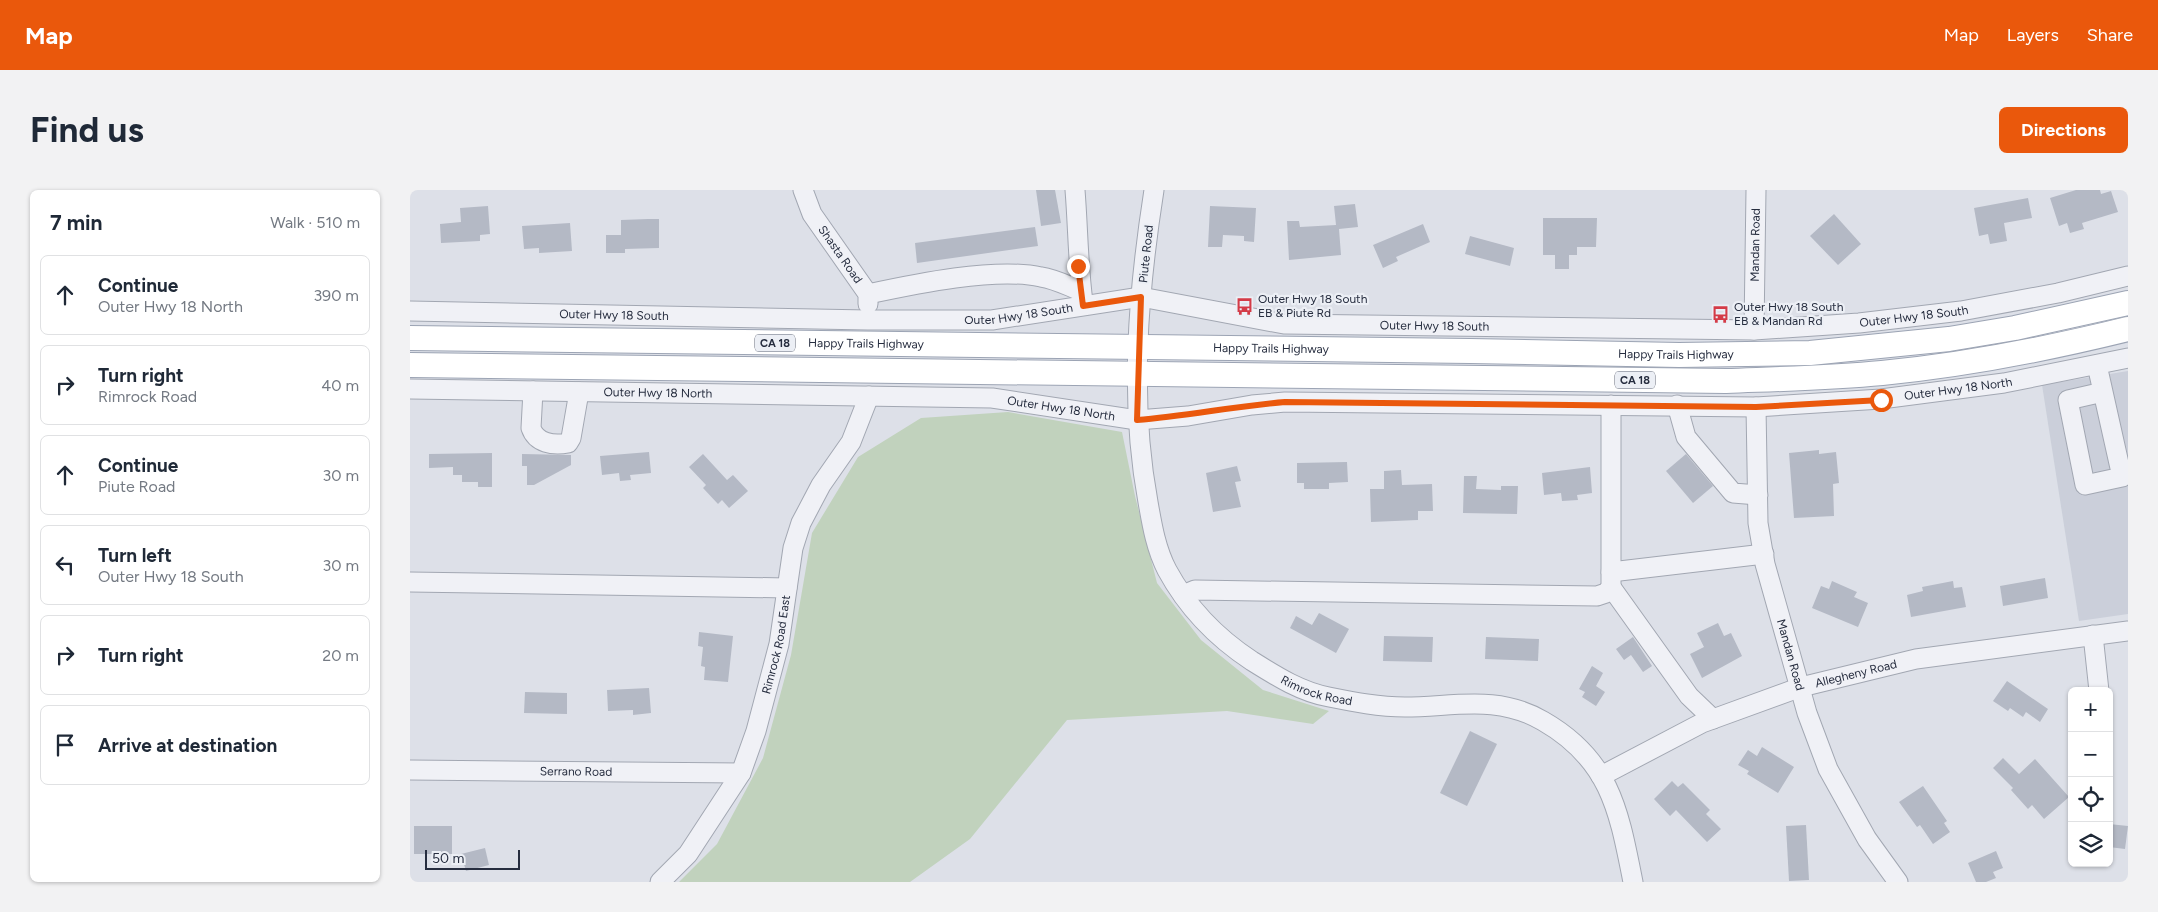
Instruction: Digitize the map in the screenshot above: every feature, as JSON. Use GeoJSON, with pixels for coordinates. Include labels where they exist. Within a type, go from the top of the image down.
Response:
{"type":"FeatureCollection","features":[{"type":"Feature","properties":{"kind":"main road","name":"Happy Trails Highway"},"geometry":{"type":"LineString","coordinates":[[410,338],[1670,355],[1810,353],[1949,339],[2015,328],[2128,303]]}},
{"type":"Feature","properties":{"kind":"main road","name":"Happy Trails Highway"},"geometry":{"type":"LineString","coordinates":[[410,365],[1726,381],[1810,378],[1953,364],[2019,354],[2128,330]]}},
{"type":"Feature","properties":{"kind":"street","name":"Shasta Road"},"geometry":{"type":"LineString","coordinates":[[803,190],[812,214],[868,294],[868,320]]}},
{"type":"Feature","properties":{"kind":"street"},"geometry":{"type":"LineString","coordinates":[[1075,190],[1082,298]]}},
{"type":"Feature","properties":{"kind":"street","name":"Piute Road"},"geometry":{"type":"LineString","coordinates":[[1139,348],[1141,297],[1154,190]]}},
{"type":"Feature","properties":{"kind":"street","name":"Mandan Road"},"geometry":{"type":"LineString","coordinates":[[1754,330],[1756,190]]}},
{"type":"Feature","properties":{"kind":"street"},"geometry":{"type":"LineString","coordinates":[[868,294],[916,283],[1003,274],[1040,276],[1082,298]]}},
{"type":"Feature","properties":{"kind":"street","name":"Outer Hwy 18 South"},"geometry":{"type":"LineString","coordinates":[[410,311],[868,320],[992,320],[1082,298],[1141,297],[1284,324],[1754,330],[1859,323],[1961,311],[2058,293],[2128,276]]}},
{"type":"Feature","properties":{"kind":"street","name":"Rimrock Road"},"geometry":{"type":"LineString","coordinates":[[1139,348],[1137,420],[1143,475],[1153,530],[1166,567],[1182,596],[1216,633],[1280,679],[1319,696],[1383,706],[1474,702],[1507,707],[1542,720],[1586,756],[1614,798],[1621,821],[1633,882]]}},
{"type":"Feature","properties":{"kind":"street","name":"Outer Hwy 18 North"},"geometry":{"type":"LineString","coordinates":[[410,390],[992,398],[1137,420],[1188,416],[1252,405],[1285,402],[1756,407],[1881,400],[2004,383],[2128,358]]}},
{"type":"Feature","properties":{"kind":"street"},"geometry":{"type":"LineString","coordinates":[[2097,365],[2122,477],[2086,485],[2068,400],[2103,392]]}},
{"type":"Feature","properties":{"kind":"street"},"geometry":{"type":"LineString","coordinates":[[533,391],[532,433],[541,440],[554,444],[568,442],[571,438],[579,392]]}},
{"type":"Feature","properties":{"kind":"street","name":"Rimrock Road East"},"geometry":{"type":"LineString","coordinates":[[660,882],[688,854],[741,773],[756,731],[778,644],[793,548],[801,523],[820,484],[851,442],[869,396]]}},
{"type":"Feature","properties":{"kind":"street"},"geometry":{"type":"LineString","coordinates":[[1182,596],[1195,590],[1597,596],[1606,593],[1611,580],[1611,405]]}},
{"type":"Feature","properties":{"kind":"street"},"geometry":{"type":"LineString","coordinates":[[1677,405],[1686,437],[1733,493],[1758,495]]}},
{"type":"Feature","properties":{"kind":"street","name":"Mandan Road"},"geometry":{"type":"LineString","coordinates":[[1756,407],[1758,523],[1764,554],[1808,713],[1828,769],[1867,839],[1898,882]]}},
{"type":"Feature","properties":{"kind":"street"},"geometry":{"type":"LineString","coordinates":[[1611,580],[1764,554]]}},
{"type":"Feature","properties":{"kind":"street"},"geometry":{"type":"LineString","coordinates":[[1611,580],[1689,696],[1713,719]]}},
{"type":"Feature","properties":{"kind":"street"},"geometry":{"type":"LineString","coordinates":[[410,582],[787,588]]}},
{"type":"Feature","properties":{"kind":"street","name":"Allegheny Road"},"geometry":{"type":"LineString","coordinates":[[1601,776],[1713,719],[1802,687],[1916,659],[2128,631]]}},
{"type":"Feature","properties":{"kind":"street"},"geometry":{"type":"LineString","coordinates":[[2093,635],[2099,687]]}},
{"type":"Feature","properties":{"kind":"street","name":"Serrano Road"},"geometry":{"type":"LineString","coordinates":[[410,770],[741,773]]}},
{"type":"Feature","properties":{"kind":"shaded area"},"geometry":{"type":"Polygon","coordinates":[[[2128,371],[2128,614],[2079,621],[2042,385],[2128,371]]]}},
{"type":"Feature","properties":{"kind":"green space"},"geometry":{"type":"Polygon","coordinates":[[[1008,412],[1122,432],[1135,496],[1157,583],[1201,640],[1263,690],[1329,711],[1313,724],[1227,711],[1067,720],[970,839],[910,882],[679,882],[717,844],[763,758],[791,655],[812,533],[858,457],[921,418],[1008,412]]]}},
{"type":"Feature","properties":{"kind":"building"},"geometry":{"type":"Polygon","coordinates":[[[1036,190],[1055,190],[1061,223],[1041,226],[1036,190]]]}},
{"type":"Feature","properties":{"kind":"building"},"geometry":{"type":"Polygon","coordinates":[[[2076,190],[2100,190],[2101,194],[2111,191],[2118,212],[2082,223],[2084,229],[2070,233],[2067,223],[2059,226],[2050,198],[2076,190]]]}},
{"type":"Feature","properties":{"kind":"building"},"geometry":{"type":"Polygon","coordinates":[[[2028,198],[2032,218],[2004,223],[2007,241],[1990,244],[1988,234],[1979,236],[1974,208],[2028,198]]]}},
{"type":"Feature","properties":{"kind":"building"},"geometry":{"type":"Polygon","coordinates":[[[1355,204],[1358,227],[1339,229],[1341,255],[1289,260],[1287,221],[1299,221],[1300,227],[1336,225],[1334,206],[1355,204]]]}},
{"type":"Feature","properties":{"kind":"building"},"geometry":{"type":"Polygon","coordinates":[[[488,206],[490,234],[480,235],[480,241],[441,243],[440,224],[461,222],[460,208],[488,206]]]}},
{"type":"Feature","properties":{"kind":"building"},"geometry":{"type":"Polygon","coordinates":[[[1210,206],[1256,208],[1254,242],[1244,241],[1244,236],[1223,235],[1222,247],[1208,247],[1210,206]]]}},
{"type":"Feature","properties":{"kind":"building"},"geometry":{"type":"Polygon","coordinates":[[[1834,214],[1861,244],[1838,265],[1810,236],[1834,214]]]}},
{"type":"Feature","properties":{"kind":"building"},"geometry":{"type":"Polygon","coordinates":[[[1543,218],[1597,218],[1596,247],[1577,247],[1577,255],[1569,255],[1569,269],[1555,269],[1555,255],[1543,255],[1543,218]]]}},
{"type":"Feature","properties":{"kind":"building"},"geometry":{"type":"Polygon","coordinates":[[[659,219],[659,248],[625,249],[625,253],[606,253],[606,235],[621,235],[621,220],[659,219]]]}},
{"type":"Feature","properties":{"kind":"building"},"geometry":{"type":"Polygon","coordinates":[[[570,223],[572,251],[539,253],[539,248],[524,249],[522,226],[570,223]]]}},
{"type":"Feature","properties":{"kind":"building"},"geometry":{"type":"Polygon","coordinates":[[[1423,224],[1430,242],[1396,257],[1398,261],[1383,268],[1373,245],[1423,224]]]}},
{"type":"Feature","properties":{"kind":"building"},"geometry":{"type":"Polygon","coordinates":[[[1035,227],[1038,246],[917,263],[915,243],[1035,227]]]}},
{"type":"Feature","properties":{"kind":"building"},"geometry":{"type":"Polygon","coordinates":[[[1470,236],[1514,248],[1510,266],[1465,254],[1470,236]]]}},
{"type":"Feature","properties":{"kind":"building"},"geometry":{"type":"Polygon","coordinates":[[[1819,450],[1819,454],[1836,452],[1839,483],[1833,484],[1834,516],[1794,518],[1789,453],[1819,450]]]}},
{"type":"Feature","properties":{"kind":"building"},"geometry":{"type":"Polygon","coordinates":[[[649,452],[651,473],[630,475],[631,480],[620,481],[619,473],[602,475],[600,456],[649,452]]]}},
{"type":"Feature","properties":{"kind":"building"},"geometry":{"type":"Polygon","coordinates":[[[492,453],[492,487],[478,487],[478,482],[462,482],[462,475],[453,475],[453,467],[429,468],[429,454],[492,453]]]}},
{"type":"Feature","properties":{"kind":"building"},"geometry":{"type":"Polygon","coordinates":[[[522,454],[571,455],[571,465],[534,485],[527,485],[527,466],[522,466],[522,454]]]}},
{"type":"Feature","properties":{"kind":"building"},"geometry":{"type":"Polygon","coordinates":[[[703,454],[727,480],[733,475],[748,491],[729,508],[722,500],[718,504],[703,488],[706,485],[689,467],[703,454]]]}},
{"type":"Feature","properties":{"kind":"building"},"geometry":{"type":"Polygon","coordinates":[[[1686,454],[1713,486],[1693,503],[1666,471],[1686,454]]]}},
{"type":"Feature","properties":{"kind":"building"},"geometry":{"type":"Polygon","coordinates":[[[1347,462],[1348,482],[1329,483],[1329,489],[1304,489],[1304,483],[1297,483],[1297,463],[1347,462]]]}},
{"type":"Feature","properties":{"kind":"building"},"geometry":{"type":"Polygon","coordinates":[[[1237,466],[1241,481],[1235,482],[1241,507],[1213,512],[1206,473],[1237,466]]]}},
{"type":"Feature","properties":{"kind":"building"},"geometry":{"type":"Polygon","coordinates":[[[1590,467],[1592,493],[1577,495],[1578,500],[1562,501],[1561,493],[1544,495],[1542,473],[1590,467]]]}},
{"type":"Feature","properties":{"kind":"building"},"geometry":{"type":"Polygon","coordinates":[[[1401,470],[1402,485],[1432,484],[1433,511],[1418,511],[1418,520],[1371,522],[1370,489],[1384,489],[1384,471],[1401,470]]]}},
{"type":"Feature","properties":{"kind":"building"},"geometry":{"type":"Polygon","coordinates":[[[1464,476],[1477,476],[1476,489],[1501,490],[1501,486],[1518,486],[1517,514],[1463,513],[1464,476]]]}},
{"type":"Feature","properties":{"kind":"building"},"geometry":{"type":"Polygon","coordinates":[[[2045,578],[2048,598],[2003,606],[2000,586],[2045,578]]]}},
{"type":"Feature","properties":{"kind":"building"},"geometry":{"type":"Polygon","coordinates":[[[1832,581],[1857,592],[1854,597],[1868,603],[1858,627],[1812,608],[1821,586],[1829,589],[1832,581]]]}},
{"type":"Feature","properties":{"kind":"building"},"geometry":{"type":"Polygon","coordinates":[[[1953,581],[1954,588],[1962,587],[1966,607],[1911,617],[1907,595],[1923,591],[1922,587],[1953,581]]]}},
{"type":"Feature","properties":{"kind":"building"},"geometry":{"type":"Polygon","coordinates":[[[1319,613],[1349,629],[1336,653],[1290,628],[1296,616],[1312,625],[1319,613]]]}},
{"type":"Feature","properties":{"kind":"building"},"geometry":{"type":"Polygon","coordinates":[[[1718,623],[1724,636],[1731,633],[1742,656],[1702,678],[1690,654],[1704,647],[1697,633],[1718,623]]]}},
{"type":"Feature","properties":{"kind":"building"},"geometry":{"type":"Polygon","coordinates":[[[699,632],[733,636],[728,682],[704,680],[705,667],[701,666],[703,647],[698,646],[699,632]]]}},
{"type":"Feature","properties":{"kind":"building"},"geometry":{"type":"Polygon","coordinates":[[[1384,636],[1433,637],[1432,662],[1383,661],[1384,636]]]}},
{"type":"Feature","properties":{"kind":"building"},"geometry":{"type":"Polygon","coordinates":[[[1486,637],[1539,639],[1538,661],[1485,659],[1486,637]]]}},
{"type":"Feature","properties":{"kind":"building"},"geometry":{"type":"Polygon","coordinates":[[[1633,637],[1652,666],[1643,672],[1631,655],[1624,660],[1616,649],[1633,637]]]}},
{"type":"Feature","properties":{"kind":"building"},"geometry":{"type":"Polygon","coordinates":[[[1592,666],[1603,673],[1596,686],[1605,692],[1596,706],[1582,697],[1585,692],[1579,689],[1592,666]]]}},
{"type":"Feature","properties":{"kind":"building"},"geometry":{"type":"Polygon","coordinates":[[[2007,681],[2048,709],[2040,722],[2026,712],[2023,717],[2010,708],[2008,711],[1993,701],[2007,681]]]}},
{"type":"Feature","properties":{"kind":"building"},"geometry":{"type":"Polygon","coordinates":[[[649,688],[651,713],[633,715],[633,710],[608,711],[607,690],[649,688]]]}},
{"type":"Feature","properties":{"kind":"building"},"geometry":{"type":"Polygon","coordinates":[[[525,692],[567,693],[567,714],[524,713],[525,692]]]}},
{"type":"Feature","properties":{"kind":"building"},"geometry":{"type":"Polygon","coordinates":[[[1470,731],[1497,744],[1467,806],[1440,793],[1470,731]]]}},
{"type":"Feature","properties":{"kind":"building"},"geometry":{"type":"Polygon","coordinates":[[[1762,747],[1794,767],[1778,793],[1747,774],[1749,771],[1738,765],[1748,750],[1757,756],[1762,747]]]}},
{"type":"Feature","properties":{"kind":"building"},"geometry":{"type":"Polygon","coordinates":[[[2003,758],[2019,774],[2035,759],[2068,798],[2044,819],[2032,805],[2028,809],[2011,790],[2013,788],[1993,768],[2003,758]]]}},
{"type":"Feature","properties":{"kind":"building"},"geometry":{"type":"Polygon","coordinates":[[[1672,781],[1678,787],[1683,783],[1710,810],[1706,814],[1721,829],[1707,842],[1676,810],[1670,816],[1654,799],[1672,781]]]}},
{"type":"Feature","properties":{"kind":"building"},"geometry":{"type":"Polygon","coordinates":[[[1923,786],[1947,821],[1944,823],[1950,832],[1933,844],[1920,825],[1917,827],[1899,802],[1923,786]]]}},
{"type":"Feature","properties":{"kind":"building"},"geometry":{"type":"Polygon","coordinates":[[[2113,824],[2128,826],[2125,849],[2113,848],[2113,824]]]}},
{"type":"Feature","properties":{"kind":"building"},"geometry":{"type":"Polygon","coordinates":[[[1806,825],[1809,880],[1789,881],[1786,826],[1806,825]]]}},
{"type":"Feature","properties":{"kind":"building"},"geometry":{"type":"Polygon","coordinates":[[[414,826],[452,826],[452,854],[414,854],[414,826]]]}},
{"type":"Feature","properties":{"kind":"building"},"geometry":{"type":"Polygon","coordinates":[[[485,848],[489,865],[466,871],[461,854],[485,848]]]}},
{"type":"Feature","properties":{"kind":"building"},"geometry":{"type":"Polygon","coordinates":[[[1996,851],[2003,868],[1993,872],[1996,878],[1986,882],[1976,882],[1968,863],[1996,851]]]}},
{"type":"Feature","properties":{"kind":"place","name":"Outer Hwy 18 South EB & Piute Rd"},"geometry":{"type":"Point","coordinates":[1244,306]}},
{"type":"Feature","properties":{"kind":"place","name":"Outer Hwy 18 South EB & Mandan Rd"},"geometry":{"type":"Point","coordinates":[1720,314]}},
{"type":"Feature","properties":{"kind":"route"},"geometry":{"type":"LineString","coordinates":[[1078,266],[1083,306],[1141,297],[1137,420],[1188,416],[1252,405],[1285,402],[1756,407],[1881,400]]}}]}
